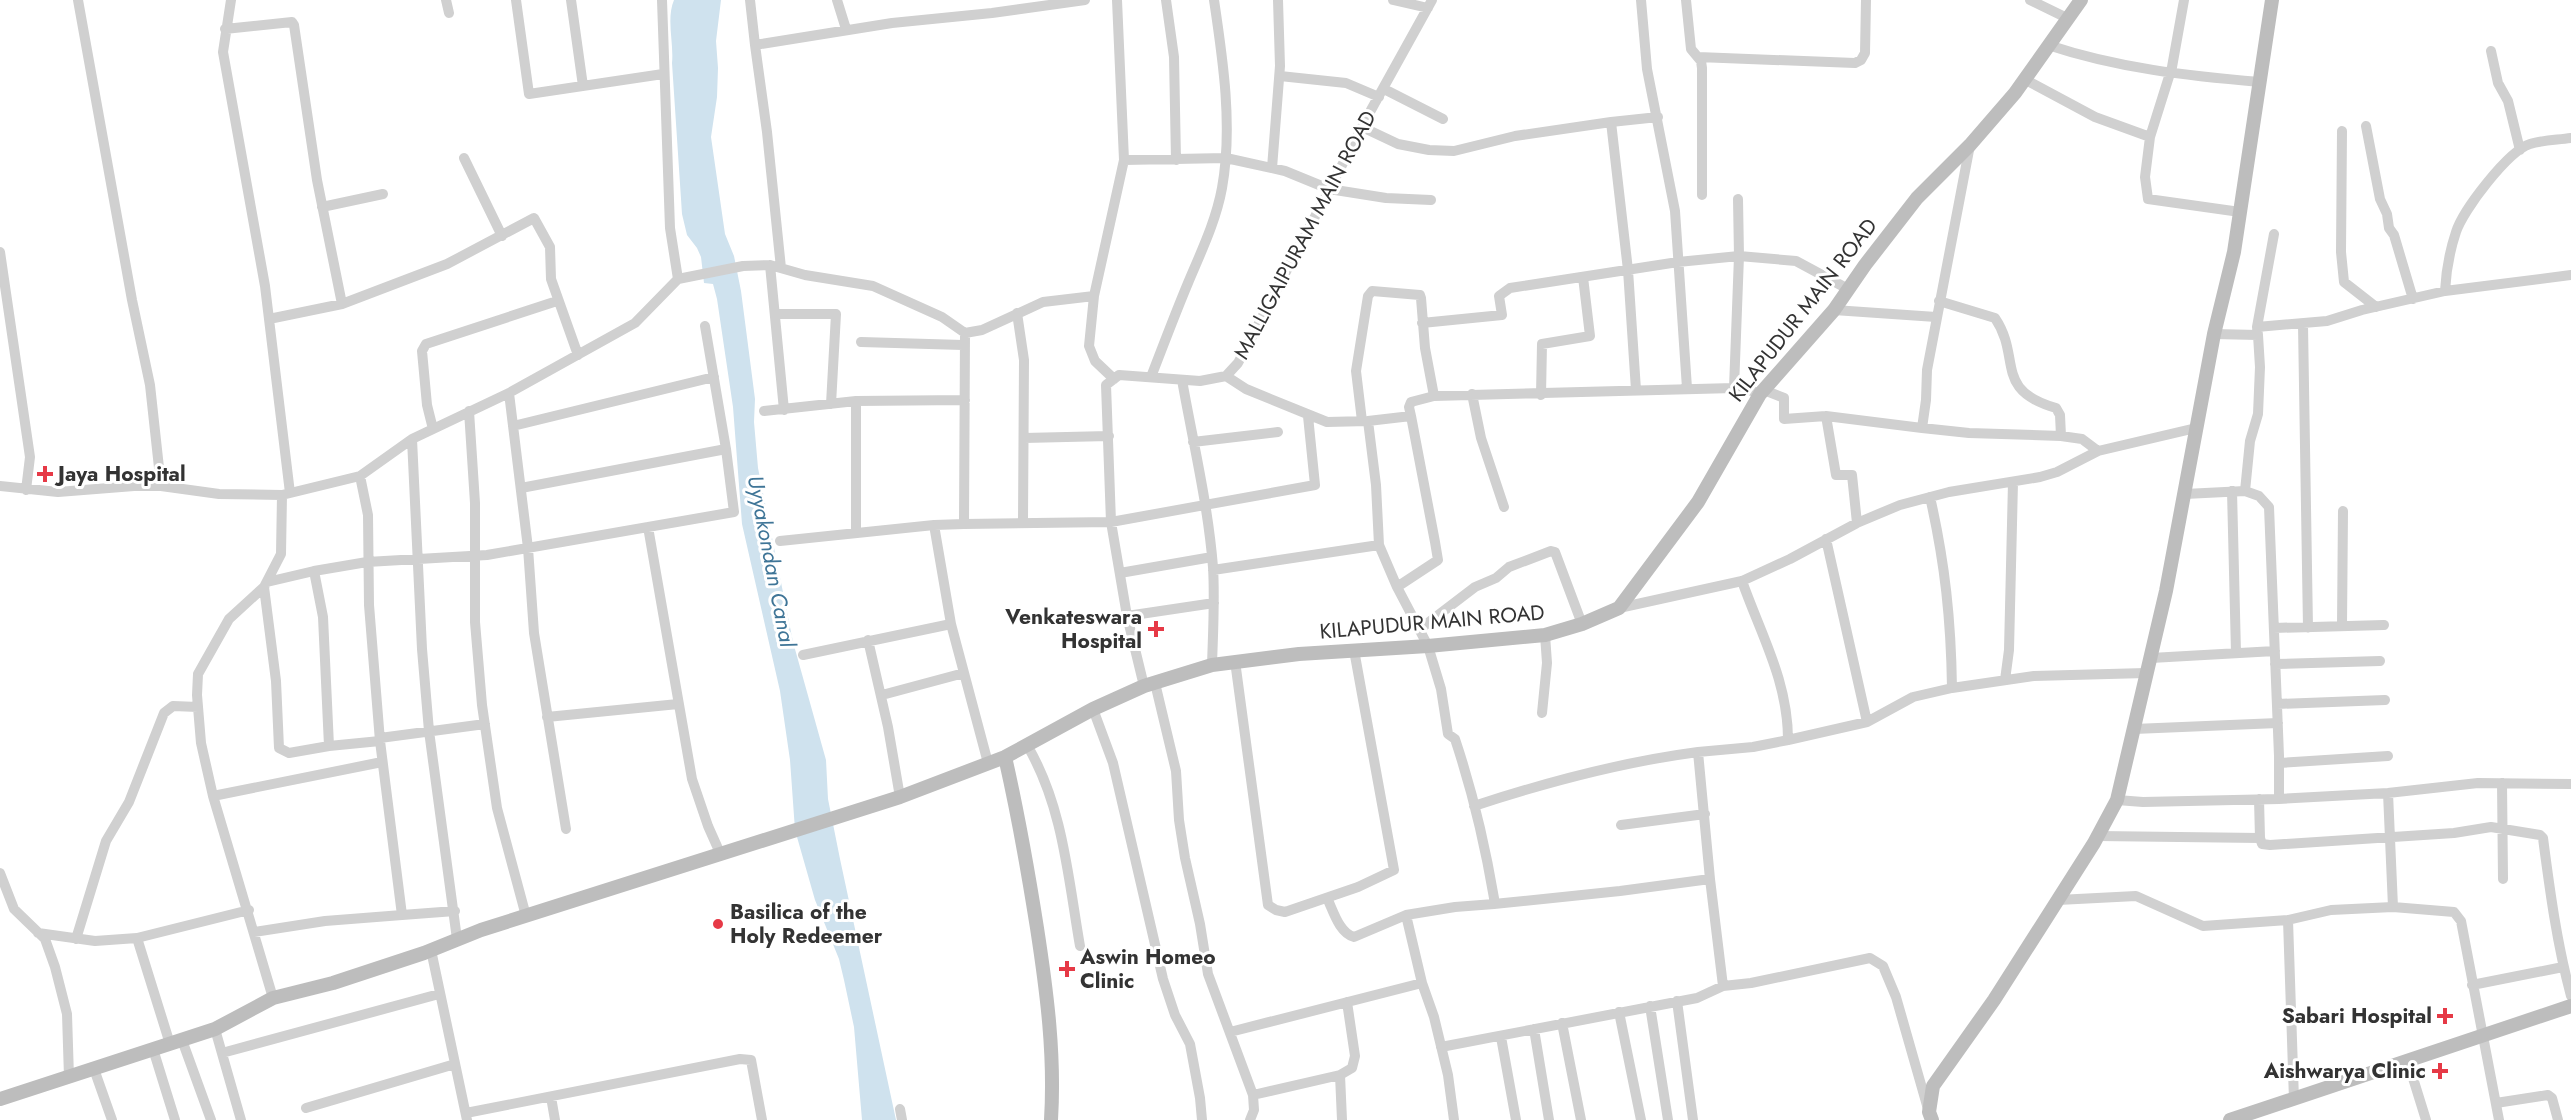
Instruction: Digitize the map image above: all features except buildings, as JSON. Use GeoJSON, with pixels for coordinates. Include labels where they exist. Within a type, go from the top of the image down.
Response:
{"type":"FeatureCollection","features":[{"type":"Feature","properties":{"kind":"street"},"geometry":{"type":"LineString","coordinates":[[78,0],[132,300],[150,385],[161,486]]}},
{"type":"Feature","properties":{"kind":"street"},"geometry":{"type":"LineString","coordinates":[[231,0],[223,52],[269,319],[286,494],[281,554],[266,584],[229,619],[198,674],[198,706],[201,743],[213,796],[249,910],[273,998]]}},
{"type":"Feature","properties":{"kind":"street"},"geometry":{"type":"LineString","coordinates":[[446,0],[449,13]]}},
{"type":"Feature","properties":{"kind":"street"},"geometry":{"type":"LineString","coordinates":[[516,0],[529,94],[663,74]]}},
{"type":"Feature","properties":{"kind":"street"},"geometry":{"type":"LineString","coordinates":[[571,0],[583,86]]}},
{"type":"Feature","properties":{"kind":"street"},"geometry":{"type":"LineString","coordinates":[[662,0],[670,228],[678,279]]}},
{"type":"Feature","properties":{"kind":"street"},"geometry":{"type":"LineString","coordinates":[[750,0],[771,163],[776,266],[775,314],[784,410]]}},
{"type":"Feature","properties":{"kind":"street"},"geometry":{"type":"LineString","coordinates":[[837,0],[846,29]]}},
{"type":"Feature","properties":{"kind":"street"},"geometry":{"type":"LineString","coordinates":[[755,45],[846,29],[1025,4],[1085,0]]}},
{"type":"Feature","properties":{"kind":"street"},"geometry":{"type":"LineString","coordinates":[[1117,0],[1124,160],[1094,296],[1089,346],[1095,361],[1114,379],[1106,385],[1112,522],[1127,616],[1176,771],[1179,820],[1208,974],[1253,1095],[1254,1110],[1250,1120]]}},
{"type":"Feature","properties":{"kind":"street"},"geometry":{"type":"LineString","coordinates":[[1166,0],[1174,57],[1176,160]]}},
{"type":"Feature","properties":{"kind":"street"},"geometry":{"type":"LineString","coordinates":[[1151,377],[1212,225],[1222,188],[1226,158],[1223,70],[1214,0]]}},
{"type":"Feature","properties":{"kind":"street"},"geometry":{"type":"LineString","coordinates":[[1272,168],[1280,76],[1278,0]]}},
{"type":"Feature","properties":{"kind":"street"},"geometry":{"type":"LineString","coordinates":[[1393,0],[1430,4]]}},
{"type":"Feature","properties":{"kind":"street"},"geometry":{"type":"LineString","coordinates":[[1641,0],[1647,69],[1675,211],[1685,325],[1687,388]]}},
{"type":"Feature","properties":{"kind":"street"},"geometry":{"type":"LineString","coordinates":[[1686,0],[1691,49],[1698,57],[1702,68],[1702,195]]}},
{"type":"Feature","properties":{"kind":"street"},"geometry":{"type":"LineString","coordinates":[[1698,57],[1856,63],[1865,53],[1866,0]]}},
{"type":"Feature","properties":{"kind":"street"},"geometry":{"type":"LineString","coordinates":[[2030,0],[2067,18]]}},
{"type":"Feature","properties":{"kind":"street","name":"KILAPUDUR MAIN ROAD"},"geometry":{"type":"LineString","coordinates":[[0,1099],[215,1029],[273,998],[333,983],[526,916],[900,797],[1005,757],[1093,709],[1150,685],[1212,665],[1354,650],[1428,646],[1545,635],[1582,624],[1619,608],[1698,502],[1762,392],[1833,310],[1917,198],[1970,145],[2024,79],[2081,0]]}},
{"type":"Feature","properties":{"kind":"street"},"geometry":{"type":"LineString","coordinates":[[2184,0],[2170,74],[2150,137],[2145,177],[2148,199],[2240,212]]}},
{"type":"Feature","properties":{"kind":"street"},"geometry":{"type":"LineString","coordinates":[[1932,1118],[1933,1086],[1994,1000],[2098,836],[2117,800],[2151,658],[2185,494],[2214,334],[2234,252],[2272,0]]}},
{"type":"Feature","properties":{"kind":"street","name":"MALLIGAIPURAM MAIN ROAD"},"geometry":{"type":"LineString","coordinates":[[1114,379],[1119,375],[1200,381],[1226,376],[1238,363],[1329,189],[1430,4]]}},
{"type":"Feature","properties":{"kind":"street"},"geometry":{"type":"LineString","coordinates":[[225,29],[291,22],[294,25],[322,207],[342,304]]}},
{"type":"Feature","properties":{"kind":"street"},"geometry":{"type":"LineString","coordinates":[[2048,45],[2083,57],[2170,74],[2260,82]]}},
{"type":"Feature","properties":{"kind":"street"},"geometry":{"type":"LineString","coordinates":[[2491,51],[2498,83],[2508,101],[2520,150]]}},
{"type":"Feature","properties":{"kind":"street"},"geometry":{"type":"LineString","coordinates":[[1280,76],[1346,83],[1381,93],[1443,119]]}},
{"type":"Feature","properties":{"kind":"street"},"geometry":{"type":"LineString","coordinates":[[2024,79],[2095,117],[2150,137]]}},
{"type":"Feature","properties":{"kind":"street"},"geometry":{"type":"LineString","coordinates":[[1362,128],[1398,144],[1441,152],[1515,136],[1658,117]]}},
{"type":"Feature","properties":{"kind":"street"},"geometry":{"type":"LineString","coordinates":[[1611,122],[1628,270],[1636,390]]}},
{"type":"Feature","properties":{"kind":"street"},"geometry":{"type":"LineString","coordinates":[[2366,126],[2380,199],[2389,228],[2394,235],[2413,298]]}},
{"type":"Feature","properties":{"kind":"street"},"geometry":{"type":"LineString","coordinates":[[2342,130],[2341,252],[2344,282],[2376,307]]}},
{"type":"Feature","properties":{"kind":"street"},"geometry":{"type":"LineString","coordinates":[[2445,291],[2456,230],[2470,206],[2496,171],[2530,144],[2571,138]]}},
{"type":"Feature","properties":{"kind":"street"},"geometry":{"type":"LineString","coordinates":[[1922,428],[1927,370],[1936,316],[1970,145]]}},
{"type":"Feature","properties":{"kind":"street"},"geometry":{"type":"LineString","coordinates":[[464,158],[502,236]]}},
{"type":"Feature","properties":{"kind":"street"},"geometry":{"type":"LineString","coordinates":[[1124,160],[1226,158],[1272,168],[1329,189],[1386,198],[1431,200]]}},
{"type":"Feature","properties":{"kind":"street"},"geometry":{"type":"LineString","coordinates":[[322,207],[383,194]]}},
{"type":"Feature","properties":{"kind":"street"},"geometry":{"type":"LineString","coordinates":[[1734,388],[1739,256],[1738,199]]}},
{"type":"Feature","properties":{"kind":"street"},"geometry":{"type":"LineString","coordinates":[[269,319],[342,304],[447,264],[534,218],[550,247],[551,279],[578,355]]}},
{"type":"Feature","properties":{"kind":"street"},"geometry":{"type":"LineString","coordinates":[[2245,491],[2250,441],[2258,414],[2260,367],[2257,331],[2274,234]]}},
{"type":"Feature","properties":{"kind":"street"},"geometry":{"type":"LineString","coordinates":[[0,252],[30,457],[26,490]]}},
{"type":"Feature","properties":{"kind":"street"},"geometry":{"type":"LineString","coordinates":[[1422,323],[1502,315],[1499,296],[1503,291],[1678,262],[1739,256],[1796,261],[1848,289]]}},
{"type":"Feature","properties":{"kind":"street"},"geometry":{"type":"LineString","coordinates":[[0,486],[58,492],[161,486],[219,494],[286,494],[360,476],[412,439],[509,393],[635,323],[678,279],[743,266],[776,266],[873,286],[942,317],[964,333],[982,330],[1043,302],[1094,296]]}},
{"type":"Feature","properties":{"kind":"street"},"geometry":{"type":"LineString","coordinates":[[2214,334],[2303,325],[2445,291],[2571,275]]}},
{"type":"Feature","properties":{"kind":"street"},"geometry":{"type":"LineString","coordinates":[[1541,395],[1542,344],[1590,336],[1583,277]]}},
{"type":"Feature","properties":{"kind":"street"},"geometry":{"type":"LineString","coordinates":[[1434,396],[1422,323],[1420,295],[1369,293],[1356,371],[1376,485],[1379,545],[1428,646],[1441,689],[1448,734],[1455,739],[1474,806],[1487,858],[1494,904]]}},
{"type":"Feature","properties":{"kind":"street"},"geometry":{"type":"LineString","coordinates":[[433,429],[427,405],[422,351],[426,344],[557,301]]}},
{"type":"Feature","properties":{"kind":"street"},"geometry":{"type":"LineString","coordinates":[[1939,301],[1995,318],[2001,330],[2013,380],[2029,397],[2056,408],[2060,415],[2061,436]]}},
{"type":"Feature","properties":{"kind":"street"},"geometry":{"type":"LineString","coordinates":[[1833,310],[1936,316]]}},
{"type":"Feature","properties":{"kind":"street"},"geometry":{"type":"LineString","coordinates":[[1017,313],[1024,360],[1023,521]]}},
{"type":"Feature","properties":{"kind":"street"},"geometry":{"type":"LineString","coordinates":[[775,314],[836,314],[831,404]]}},
{"type":"Feature","properties":{"kind":"street"},"geometry":{"type":"LineString","coordinates":[[2303,325],[2308,628]]}},
{"type":"Feature","properties":{"kind":"street"},"geometry":{"type":"LineString","coordinates":[[266,584],[314,571],[367,562],[474,557],[734,512],[726,449],[705,326]]}},
{"type":"Feature","properties":{"kind":"street"},"geometry":{"type":"LineString","coordinates":[[964,333],[964,524]]}},
{"type":"Feature","properties":{"kind":"street"},"geometry":{"type":"LineString","coordinates":[[861,342],[963,345]]}},
{"type":"Feature","properties":{"kind":"street"},"geometry":{"type":"LineString","coordinates":[[513,426],[714,376]]}},
{"type":"Feature","properties":{"kind":"street"},"geometry":{"type":"LineString","coordinates":[[1226,376],[1246,389],[1327,422],[1411,416]]}},
{"type":"Feature","properties":{"kind":"street"},"geometry":{"type":"LineString","coordinates":[[1182,380],[1212,557],[1214,603],[1212,665]]}},
{"type":"Feature","properties":{"kind":"street"},"geometry":{"type":"LineString","coordinates":[[1398,587],[1438,560],[1409,407],[1411,402],[1434,396],[1744,388],[1784,398],[1784,418],[1826,416],[1970,433],[2061,436],[2082,440],[2098,451]]}},
{"type":"Feature","properties":{"kind":"street"},"geometry":{"type":"LineString","coordinates":[[509,393],[528,548],[534,633],[566,829]]}},
{"type":"Feature","properties":{"kind":"street"},"geometry":{"type":"LineString","coordinates":[[1472,394],[1481,438],[1504,507]]}},
{"type":"Feature","properties":{"kind":"street"},"geometry":{"type":"LineString","coordinates":[[764,411],[856,401],[965,400]]}},
{"type":"Feature","properties":{"kind":"street"},"geometry":{"type":"LineString","coordinates":[[856,401],[856,533]]}},
{"type":"Feature","properties":{"kind":"street"},"geometry":{"type":"LineString","coordinates":[[469,411],[475,503],[475,622],[485,723],[497,808],[526,916]]}},
{"type":"Feature","properties":{"kind":"street"},"geometry":{"type":"LineString","coordinates":[[780,541],[934,525],[1023,521],[1112,522],[1314,485],[1308,416]]}},
{"type":"Feature","properties":{"kind":"street"},"geometry":{"type":"LineString","coordinates":[[1826,416],[1836,475],[1852,474],[1857,523]]}},
{"type":"Feature","properties":{"kind":"street"},"geometry":{"type":"LineString","coordinates":[[1619,608],[1742,581],[1857,523],[1900,505],[1930,497],[2040,477],[2057,472],[2098,451],[2196,428]]}},
{"type":"Feature","properties":{"kind":"street"},"geometry":{"type":"LineString","coordinates":[[1193,442],[1278,432]]}},
{"type":"Feature","properties":{"kind":"street"},"geometry":{"type":"LineString","coordinates":[[1024,438],[1109,436]]}},
{"type":"Feature","properties":{"kind":"street"},"geometry":{"type":"LineString","coordinates":[[412,439],[422,649],[429,731],[457,939]]}},
{"type":"Feature","properties":{"kind":"street"},"geometry":{"type":"LineString","coordinates":[[521,488],[726,449]]}},
{"type":"Feature","properties":{"kind":"street"},"geometry":{"type":"LineString","coordinates":[[360,476],[368,516],[367,562],[382,762],[402,915]]}},
{"type":"Feature","properties":{"kind":"street"},"geometry":{"type":"LineString","coordinates":[[2005,680],[2013,482]]}},
{"type":"Feature","properties":{"kind":"street"},"geometry":{"type":"LineString","coordinates":[[2232,491],[2236,653]]}},
{"type":"Feature","properties":{"kind":"street"},"geometry":{"type":"LineString","coordinates":[[2185,494],[2245,491],[2259,496],[2269,507],[2279,799]]}},
{"type":"Feature","properties":{"kind":"street"},"geometry":{"type":"LineString","coordinates":[[1930,497],[1941,546],[1950,613],[1952,688]]}},
{"type":"Feature","properties":{"kind":"street"},"geometry":{"type":"LineString","coordinates":[[2342,626],[2343,511]]}},
{"type":"Feature","properties":{"kind":"street"},"geometry":{"type":"LineString","coordinates":[[934,525],[951,624],[988,763]]}},
{"type":"Feature","properties":{"kind":"street"},"geometry":{"type":"LineString","coordinates":[[648,527],[692,779],[720,853]]}},
{"type":"Feature","properties":{"kind":"street"},"geometry":{"type":"LineString","coordinates":[[1826,539],[1867,722]]}},
{"type":"Feature","properties":{"kind":"street"},"geometry":{"type":"LineString","coordinates":[[1213,570],[1379,545]]}},
{"type":"Feature","properties":{"kind":"street"},"geometry":{"type":"LineString","coordinates":[[1420,629],[1475,587],[1496,578],[1509,567],[1551,551],[1555,552],[1561,563],[1582,624]]}},
{"type":"Feature","properties":{"kind":"street"},"geometry":{"type":"LineString","coordinates":[[1120,573],[1212,557]]}},
{"type":"Feature","properties":{"kind":"street"},"geometry":{"type":"LineString","coordinates":[[314,571],[323,617],[328,746]]}},
{"type":"Feature","properties":{"kind":"street"},"geometry":{"type":"LineString","coordinates":[[1742,581],[1780,676],[1788,723],[1788,740]]}},
{"type":"Feature","properties":{"kind":"street"},"geometry":{"type":"LineString","coordinates":[[266,584],[276,681],[279,748],[289,753],[485,723]]}},
{"type":"Feature","properties":{"kind":"street"},"geometry":{"type":"LineString","coordinates":[[1127,616],[1214,603]]}},
{"type":"Feature","properties":{"kind":"street"},"geometry":{"type":"LineString","coordinates":[[803,655],[951,624]]}},
{"type":"Feature","properties":{"kind":"street"},"geometry":{"type":"LineString","coordinates":[[2274,628],[2384,625]]}},
{"type":"Feature","properties":{"kind":"street"},"geometry":{"type":"LineString","coordinates":[[1542,713],[1547,663],[1545,635]]}},
{"type":"Feature","properties":{"kind":"street"},"geometry":{"type":"LineString","coordinates":[[868,640],[882,695],[900,797]]}},
{"type":"Feature","properties":{"kind":"street"},"geometry":{"type":"LineString","coordinates":[[1234,661],[1268,905],[1285,912],[1358,888],[1394,870],[1354,650]]}},
{"type":"Feature","properties":{"kind":"street"},"geometry":{"type":"LineString","coordinates":[[2151,658],[2275,651]]}},
{"type":"Feature","properties":{"kind":"street"},"geometry":{"type":"LineString","coordinates":[[2275,664],[2380,661]]}},
{"type":"Feature","properties":{"kind":"street"},"geometry":{"type":"LineString","coordinates":[[882,695],[964,673]]}},
{"type":"Feature","properties":{"kind":"street"},"geometry":{"type":"LineString","coordinates":[[1474,806],[1563,779],[1642,761],[1698,752],[1753,747],[1867,722],[1912,697],[1952,688],[2055,675],[2146,673]]}},
{"type":"Feature","properties":{"kind":"street"},"geometry":{"type":"LineString","coordinates":[[2277,704],[2385,700]]}},
{"type":"Feature","properties":{"kind":"street"},"geometry":{"type":"LineString","coordinates":[[547,717],[678,704]]}},
{"type":"Feature","properties":{"kind":"street"},"geometry":{"type":"LineString","coordinates":[[76,939],[105,840],[129,802],[164,713],[172,706],[198,706]]}},
{"type":"Feature","properties":{"kind":"street"},"geometry":{"type":"LineString","coordinates":[[1093,709],[1113,763],[1163,979],[1175,1015],[1190,1044],[1202,1120]]}},
{"type":"Feature","properties":{"kind":"street"},"geometry":{"type":"LineString","coordinates":[[2134,729],[2278,723]]}},
{"type":"Feature","properties":{"kind":"street"},"geometry":{"type":"LineString","coordinates":[[1027,744],[1039,764],[1053,801],[1066,853],[1080,946]]}},
{"type":"Feature","properties":{"kind":"street"},"geometry":{"type":"LineString","coordinates":[[1698,752],[1710,879],[1724,986]]}},
{"type":"Feature","properties":{"kind":"street"},"geometry":{"type":"LineString","coordinates":[[2279,764],[2388,756]]}},
{"type":"Feature","properties":{"kind":"street"},"geometry":{"type":"LineString","coordinates":[[1005,757],[1026,861],[1045,979],[1054,1075],[1051,1120]]}},
{"type":"Feature","properties":{"kind":"street"},"geometry":{"type":"LineString","coordinates":[[213,796],[382,762]]}},
{"type":"Feature","properties":{"kind":"street"},"geometry":{"type":"LineString","coordinates":[[2117,800],[2143,802],[2279,799],[2388,793],[2478,783],[2571,784]]}},
{"type":"Feature","properties":{"kind":"street"},"geometry":{"type":"LineString","coordinates":[[2502,783],[2503,879]]}},
{"type":"Feature","properties":{"kind":"street"},"geometry":{"type":"LineString","coordinates":[[2388,793],[2393,907]]}},
{"type":"Feature","properties":{"kind":"street"},"geometry":{"type":"LineString","coordinates":[[2259,799],[2262,844],[2504,827],[2540,835],[2543,838],[2551,903],[2571,996]]}},
{"type":"Feature","properties":{"kind":"street"},"geometry":{"type":"LineString","coordinates":[[1622,825],[1705,814]]}},
{"type":"Feature","properties":{"kind":"street"},"geometry":{"type":"LineString","coordinates":[[2098,836],[2260,838]]}},
{"type":"Feature","properties":{"kind":"street"},"geometry":{"type":"LineString","coordinates":[[0,873],[14,909],[45,939],[55,967],[67,1014],[69,1077]]}},
{"type":"Feature","properties":{"kind":"street"},"geometry":{"type":"LineString","coordinates":[[1327,898],[1343,930],[1347,935],[1354,937],[1406,915],[1455,906],[1629,890],[1710,879]]}},
{"type":"Feature","properties":{"kind":"street"},"geometry":{"type":"LineString","coordinates":[[2058,900],[2136,897],[2202,926],[2288,920],[2331,910],[2393,907],[2454,912],[2458,916],[2499,1120]]}},
{"type":"Feature","properties":{"kind":"street"},"geometry":{"type":"LineString","coordinates":[[38,933],[95,941],[137,938],[249,910]]}},
{"type":"Feature","properties":{"kind":"street"},"geometry":{"type":"LineString","coordinates":[[254,932],[325,921],[455,911]]}},
{"type":"Feature","properties":{"kind":"street"},"geometry":{"type":"LineString","coordinates":[[1406,915],[1422,983],[1434,1017],[1454,1120]]}},
{"type":"Feature","properties":{"kind":"street"},"geometry":{"type":"LineString","coordinates":[[2288,920],[2294,1100]]}},
{"type":"Feature","properties":{"kind":"street"},"geometry":{"type":"LineString","coordinates":[[137,938],[176,1042],[211,1120]]}},
{"type":"Feature","properties":{"kind":"street"},"geometry":{"type":"LineString","coordinates":[[430,950],[466,1117],[551,1097],[740,1059],[751,1060],[762,1120]]}},
{"type":"Feature","properties":{"kind":"street"},"geometry":{"type":"LineString","coordinates":[[1441,1047],[1697,998],[1724,986],[1751,983],[1870,958],[1883,966],[1896,997],[1932,1118]]}},
{"type":"Feature","properties":{"kind":"street"},"geometry":{"type":"LineString","coordinates":[[2472,985],[2563,967]]}},
{"type":"Feature","properties":{"kind":"street"},"geometry":{"type":"LineString","coordinates":[[1230,1032],[1422,983]]}},
{"type":"Feature","properties":{"kind":"street"},"geometry":{"type":"LineString","coordinates":[[222,1053],[439,994]]}},
{"type":"Feature","properties":{"kind":"street"},"geometry":{"type":"LineString","coordinates":[[1677,1001],[1693,1120]]}},
{"type":"Feature","properties":{"kind":"street"},"geometry":{"type":"LineString","coordinates":[[1253,1095],[1340,1075],[1352,1068],[1355,1056],[1347,1002]]}},
{"type":"Feature","properties":{"kind":"street"},"geometry":{"type":"LineString","coordinates":[[1650,1006],[1668,1120]]}},
{"type":"Feature","properties":{"kind":"street"},"geometry":{"type":"LineString","coordinates":[[2230,1120],[2571,1006]]}},
{"type":"Feature","properties":{"kind":"street"},"geometry":{"type":"LineString","coordinates":[[1619,1012],[1641,1120]]}},
{"type":"Feature","properties":{"kind":"street"},"geometry":{"type":"LineString","coordinates":[[1562,1023],[1581,1120]]}},
{"type":"Feature","properties":{"kind":"street"},"geometry":{"type":"LineString","coordinates":[[215,1029],[241,1120]]}},
{"type":"Feature","properties":{"kind":"street"},"geometry":{"type":"LineString","coordinates":[[1534,1029],[1549,1120]]}},
{"type":"Feature","properties":{"kind":"street"},"geometry":{"type":"LineString","coordinates":[[1501,1037],[1516,1120]]}},
{"type":"Feature","properties":{"kind":"street"},"geometry":{"type":"LineString","coordinates":[[153,1049],[175,1120]]}},
{"type":"Feature","properties":{"kind":"street"},"geometry":{"type":"LineString","coordinates":[[2408,1062],[2426,1120]]}},
{"type":"Feature","properties":{"kind":"street"},"geometry":{"type":"LineString","coordinates":[[306,1108],[455,1064]]}},
{"type":"Feature","properties":{"kind":"street"},"geometry":{"type":"LineString","coordinates":[[94,1069],[112,1120]]}},
{"type":"Feature","properties":{"kind":"street"},"geometry":{"type":"LineString","coordinates":[[1340,1075],[1342,1120]]}},
{"type":"Feature","properties":{"kind":"street"},"geometry":{"type":"LineString","coordinates":[[2496,1103],[2548,1095],[2552,1098],[2558,1120]]}},
{"type":"Feature","properties":{"kind":"street"},"geometry":{"type":"LineString","coordinates":[[551,1097],[555,1120]]}},
{"type":"Feature","properties":{"kind":"water","name":"Uyyakondan Canal"},"geometry":{"type":"Polygon","coordinates":[[[674,0],[721,0],[716,41],[717,97],[711,137],[725,234],[734,256],[741,291],[755,399],[754,422],[758,468],[793,642],[826,760],[828,799],[896,1120],[862,1120],[854,1027],[844,980],[839,959],[815,900],[795,830],[790,760],[780,691],[742,524],[733,407],[717,299],[713,284],[704,283],[701,257],[687,235],[682,214],[670,23],[674,0]]]}},
{"type":"Feature","properties":{"kind":"place","name":"Jaya Hospital"},"geometry":{"type":"Point","coordinates":[45,474]}},
{"type":"Feature","properties":{"kind":"place","name":"Venkateswara Hospital"},"geometry":{"type":"Point","coordinates":[1156,629]}},
{"type":"Feature","properties":{"kind":"place","name":"Basilica of the Holy Redeemer"},"geometry":{"type":"Point","coordinates":[718,924]}},
{"type":"Feature","properties":{"kind":"place","name":"Aswin Homeo Clinic"},"geometry":{"type":"Point","coordinates":[1067,969]}},
{"type":"Feature","properties":{"kind":"place","name":"Sabari Hospital"},"geometry":{"type":"Point","coordinates":[2445,1016]}},
{"type":"Feature","properties":{"kind":"place","name":"Aishwarya Clinic"},"geometry":{"type":"Point","coordinates":[2440,1071]}}]}
